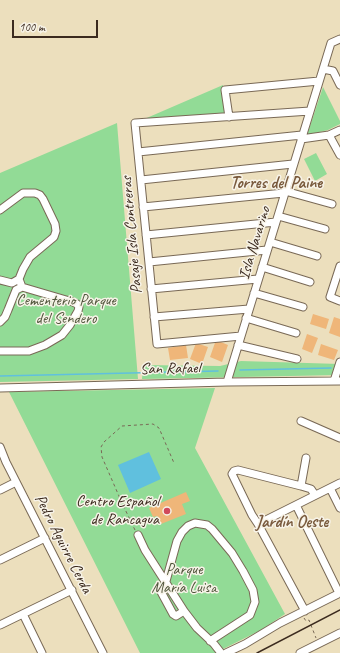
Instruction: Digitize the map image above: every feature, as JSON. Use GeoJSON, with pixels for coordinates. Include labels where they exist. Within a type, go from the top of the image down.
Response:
{"type":"FeatureCollection","features":[{"type":"Feature","properties":{"kind":"street","name":"Isla Navarino"},"geometry":{"type":"LineString","coordinates":[[227,382],[330,43],[340,39]]}},
{"type":"Feature","properties":{"kind":"street"},"geometry":{"type":"LineString","coordinates":[[322,69],[333,71],[340,84]]}},
{"type":"Feature","properties":{"kind":"street"},"geometry":{"type":"LineString","coordinates":[[310,111],[229,117],[226,90],[319,81]]}},
{"type":"Feature","properties":{"kind":"street","name":"Pasaje Isla Contreras"},"geometry":{"type":"LineString","coordinates":[[229,117],[135,123],[157,344],[241,336]]}},
{"type":"Feature","properties":{"kind":"street"},"geometry":{"type":"LineString","coordinates":[[138,152],[329,135],[340,130]]}},
{"type":"Feature","properties":{"kind":"street"},"geometry":{"type":"LineString","coordinates":[[329,135],[340,155]]}},
{"type":"Feature","properties":{"kind":"street"},"geometry":{"type":"LineString","coordinates":[[141,180],[293,164]]}},
{"type":"Feature","properties":{"kind":"street"},"geometry":{"type":"LineString","coordinates":[[143,207],[285,192],[332,204]]}},
{"type":"Feature","properties":{"kind":"street"},"geometry":{"type":"LineString","coordinates":[[0,210],[23,193],[35,193],[40,195],[43,199],[55,224],[56,231],[54,237],[30,257],[23,269],[5,317],[0,322]]}},
{"type":"Feature","properties":{"kind":"street"},"geometry":{"type":"LineString","coordinates":[[146,235],[277,219],[325,229]]}},
{"type":"Feature","properties":{"kind":"street"},"geometry":{"type":"LineString","coordinates":[[270,242],[317,256]]}},
{"type":"Feature","properties":{"kind":"street"},"geometry":{"type":"LineString","coordinates":[[149,262],[267,250]]}},
{"type":"Feature","properties":{"kind":"street"},"geometry":{"type":"LineString","coordinates":[[340,266],[330,297],[340,301]]}},
{"type":"Feature","properties":{"kind":"street"},"geometry":{"type":"LineString","coordinates":[[262,267],[310,282]]}},
{"type":"Feature","properties":{"kind":"street"},"geometry":{"type":"LineString","coordinates":[[151,289],[258,279]]}},
{"type":"Feature","properties":{"kind":"street"},"geometry":{"type":"LineString","coordinates":[[0,280],[17,287],[72,302],[77,304],[79,307],[78,311],[62,335],[45,345],[29,351],[0,352]]}},
{"type":"Feature","properties":{"kind":"street"},"geometry":{"type":"LineString","coordinates":[[254,293],[303,307]]}},
{"type":"Feature","properties":{"kind":"street"},"geometry":{"type":"LineString","coordinates":[[154,317],[249,309]]}},
{"type":"Feature","properties":{"kind":"street"},"geometry":{"type":"LineString","coordinates":[[246,318],[296,333]]}},
{"type":"Feature","properties":{"kind":"street"},"geometry":{"type":"LineString","coordinates":[[238,345],[297,359]]}},
{"type":"Feature","properties":{"kind":"street"},"geometry":{"type":"LineString","coordinates":[[337,381],[340,362]]}},
{"type":"Feature","properties":{"kind":"street","name":"San Rafael"},"geometry":{"type":"LineString","coordinates":[[0,388],[227,382],[337,381]]}},
{"type":"Feature","properties":{"kind":"street"},"geometry":{"type":"LineString","coordinates":[[301,421],[339,437]]}},
{"type":"Feature","properties":{"kind":"street","name":"Pedro Aguirre Cerda"},"geometry":{"type":"LineString","coordinates":[[0,447],[16,482],[103,653]]}},
{"type":"Feature","properties":{"kind":"street"},"geometry":{"type":"LineString","coordinates":[[301,486],[306,458]]}},
{"type":"Feature","properties":{"kind":"street"},"geometry":{"type":"LineString","coordinates":[[303,612],[258,524],[253,518],[233,477],[234,471],[238,470],[301,486],[311,489],[316,495]]}},
{"type":"Feature","properties":{"kind":"street"},"geometry":{"type":"LineString","coordinates":[[0,490],[16,482]]}},
{"type":"Feature","properties":{"kind":"street"},"geometry":{"type":"LineString","coordinates":[[258,524],[340,483]]}},
{"type":"Feature","properties":{"kind":"street"},"geometry":{"type":"LineString","coordinates":[[330,488],[340,508]]}},
{"type":"Feature","properties":{"kind":"street"},"geometry":{"type":"LineString","coordinates":[[226,653],[340,593],[296,505]]}},
{"type":"Feature","properties":{"kind":"street"},"geometry":{"type":"LineString","coordinates":[[166,581],[177,541],[182,532],[188,526],[195,523],[207,525],[212,529],[232,553],[253,590],[255,602],[250,615],[210,641]]}},
{"type":"Feature","properties":{"kind":"street"},"geometry":{"type":"LineString","coordinates":[[138,535],[145,550],[184,611],[196,628],[221,653]]}},
{"type":"Feature","properties":{"kind":"street"},"geometry":{"type":"LineString","coordinates":[[0,560],[45,538]]}},
{"type":"Feature","properties":{"kind":"street"},"geometry":{"type":"LineString","coordinates":[[0,626],[72,590]]}},
{"type":"Feature","properties":{"kind":"street"},"geometry":{"type":"LineString","coordinates":[[160,590],[173,614],[176,616],[184,611]]}},
{"type":"Feature","properties":{"kind":"street"},"geometry":{"type":"LineString","coordinates":[[23,614],[42,653]]}},
{"type":"Feature","properties":{"kind":"street"},"geometry":{"type":"LineString","coordinates":[[300,653],[340,634]]}},
{"type":"Feature","properties":{"kind":"path"},"geometry":{"type":"LineString","coordinates":[[138,535],[102,457],[101,447],[104,442],[122,426],[153,424],[159,428],[174,464]]}},
{"type":"Feature","properties":{"kind":"path"},"geometry":{"type":"LineString","coordinates":[[303,612],[318,644]]}},
{"type":"Feature","properties":{"kind":"green space"},"geometry":{"type":"Polygon","coordinates":[[[223,85],[226,114],[142,120],[223,85]]]}},
{"type":"Feature","properties":{"kind":"green space"},"geometry":{"type":"Polygon","coordinates":[[[323,87],[340,121],[340,124],[328,130],[307,135],[323,87]]]}},
{"type":"Feature","properties":{"kind":"green space","name":"Cementerio Parque del Sendero"},"geometry":{"type":"Polygon","coordinates":[[[117,123],[138,379],[0,382],[0,173],[117,123]]]}},
{"type":"Feature","properties":{"kind":"green space"},"geometry":{"type":"Polygon","coordinates":[[[316,153],[327,174],[315,181],[304,159],[316,153]]]}},
{"type":"Feature","properties":{"kind":"green space"},"geometry":{"type":"Polygon","coordinates":[[[241,361],[340,364],[340,375],[142,379],[143,365],[220,366],[241,361]]]}},
{"type":"Feature","properties":{"kind":"green space","name":"Parque María Luisa"},"geometry":{"type":"Polygon","coordinates":[[[215,388],[195,448],[285,614],[261,630],[215,653],[140,653],[9,392],[215,388]]]}},
{"type":"Feature","properties":{"kind":"water"},"geometry":{"type":"Polygon","coordinates":[[[149,452],[161,479],[130,493],[118,465],[149,452]]]}},
{"type":"Feature","properties":{"kind":"building"},"geometry":{"type":"Polygon","coordinates":[[[313,314],[329,319],[326,329],[310,324],[313,314]]]}},
{"type":"Feature","properties":{"kind":"building"},"geometry":{"type":"Polygon","coordinates":[[[334,317],[340,319],[340,337],[329,333],[334,317]]]}},
{"type":"Feature","properties":{"kind":"building"},"geometry":{"type":"Polygon","coordinates":[[[307,334],[318,338],[312,353],[302,349],[307,334]]]}},
{"type":"Feature","properties":{"kind":"building"},"geometry":{"type":"Polygon","coordinates":[[[216,340],[228,345],[222,362],[210,357],[216,340]]]}},
{"type":"Feature","properties":{"kind":"building"},"geometry":{"type":"Polygon","coordinates":[[[196,343],[208,347],[202,364],[190,359],[196,343]]]}},
{"type":"Feature","properties":{"kind":"building"},"geometry":{"type":"Polygon","coordinates":[[[321,344],[338,350],[334,360],[318,355],[321,344]]]}},
{"type":"Feature","properties":{"kind":"building"},"geometry":{"type":"Polygon","coordinates":[[[186,345],[188,358],[170,360],[168,348],[186,345]]]}},
{"type":"Feature","properties":{"kind":"building","name":"Centro Español de Rancagua"},"geometry":{"type":"Polygon","coordinates":[[[186,492],[190,501],[182,504],[186,514],[161,524],[157,516],[153,517],[149,508],[186,492]]]}},
{"type":"Feature","properties":{"kind":"waterway"},"geometry":{"type":"LineString","coordinates":[[240,370],[331,368]]}},
{"type":"Feature","properties":{"kind":"waterway"},"geometry":{"type":"LineString","coordinates":[[0,376],[218,371]]}},
{"type":"Feature","properties":{"kind":"railway"},"geometry":{"type":"LineString","coordinates":[[257,653],[340,610]]}},
{"type":"Feature","properties":{"kind":"place","name":"Centro Español de Rancagua"},"geometry":{"type":"Point","coordinates":[167,511]}},
{"type":"Feature","properties":{"kind":"district","name":"Torres del Paine"},"geometry":{"type":"Point","coordinates":[276,184]}},
{"type":"Feature","properties":{"kind":"district","name":"Jardín Oeste"},"geometry":{"type":"Point","coordinates":[292,523]}}]}
